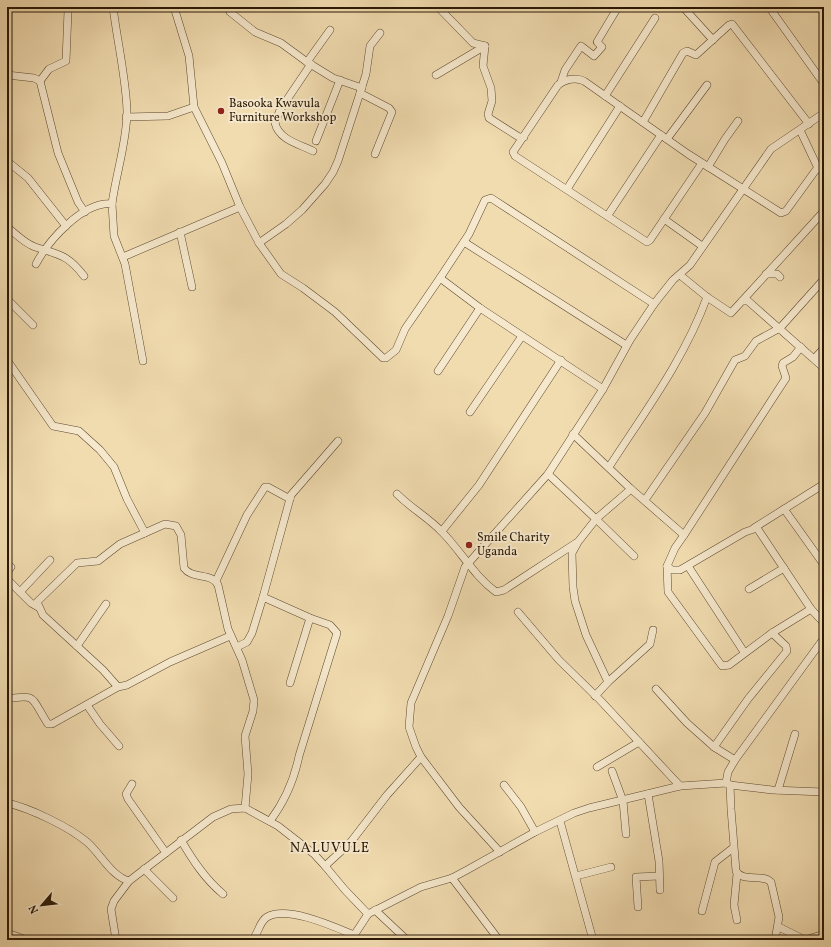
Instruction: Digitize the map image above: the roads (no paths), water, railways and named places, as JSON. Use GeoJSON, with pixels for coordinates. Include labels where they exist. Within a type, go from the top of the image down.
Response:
{"type":"FeatureCollection","features":[{"type":"Feature","properties":{"kind":"street"},"geometry":{"type":"LineString","coordinates":[[113,7],[124,88],[126,117],[124,143],[115,182],[112,204],[114,236],[123,257],[134,304],[143,361]]}},
{"type":"Feature","properties":{"kind":"street"},"geometry":{"type":"LineString","coordinates":[[174,7],[189,56],[194,107],[222,163],[240,207],[259,243],[281,274],[303,288],[335,312],[383,358],[390,356],[396,350],[405,329],[464,242],[485,200],[491,198],[654,304]]}},
{"type":"Feature","properties":{"kind":"street"},"geometry":{"type":"LineString","coordinates":[[228,7],[230,12],[249,28],[281,43],[333,78],[361,91],[389,108],[392,112],[375,154]]}},
{"type":"Feature","properties":{"kind":"street"},"geometry":{"type":"LineString","coordinates":[[438,7],[473,43],[485,46]]}},
{"type":"Feature","properties":{"kind":"street"},"geometry":{"type":"LineString","coordinates":[[618,7],[596,42],[602,47],[594,56],[581,46],[565,70],[561,82],[513,152],[514,154],[647,242],[738,121]]}},
{"type":"Feature","properties":{"kind":"street"},"geometry":{"type":"LineString","coordinates":[[683,7],[713,40]]}},
{"type":"Feature","properties":{"kind":"street"},"geometry":{"type":"LineString","coordinates":[[769,7],[824,84]]}},
{"type":"Feature","properties":{"kind":"street"},"geometry":{"type":"LineString","coordinates":[[40,81],[49,69],[66,62],[68,11]]}},
{"type":"Feature","properties":{"kind":"street"},"geometry":{"type":"LineString","coordinates":[[605,96],[655,18]]}},
{"type":"Feature","properties":{"kind":"street"},"geometry":{"type":"LineString","coordinates":[[642,122],[683,53],[687,51],[696,55],[729,25],[734,25],[810,124]]}},
{"type":"Feature","properties":{"kind":"street"},"geometry":{"type":"LineString","coordinates":[[314,151],[289,141],[278,132],[275,123],[280,110],[330,30]]}},
{"type":"Feature","properties":{"kind":"street"},"geometry":{"type":"LineString","coordinates":[[259,243],[296,215],[325,184],[338,161],[361,91],[370,46],[380,34]]}},
{"type":"Feature","properties":{"kind":"street"},"geometry":{"type":"LineString","coordinates":[[436,75],[485,46]]}},
{"type":"Feature","properties":{"kind":"street"},"geometry":{"type":"LineString","coordinates":[[485,46],[483,66],[491,88],[492,101],[488,116],[519,137],[524,138]]}},
{"type":"Feature","properties":{"kind":"street"},"geometry":{"type":"LineString","coordinates":[[7,75],[34,78],[40,81],[58,153],[78,202],[85,212]]}},
{"type":"Feature","properties":{"kind":"street"},"geometry":{"type":"LineString","coordinates":[[316,141],[340,80]]}},
{"type":"Feature","properties":{"kind":"street"},"geometry":{"type":"LineString","coordinates":[[561,82],[567,80],[582,80],[705,165],[781,213],[786,211],[821,165]]}},
{"type":"Feature","properties":{"kind":"street"},"geometry":{"type":"LineString","coordinates":[[608,215],[664,137],[707,85]]}},
{"type":"Feature","properties":{"kind":"street"},"geometry":{"type":"LineString","coordinates":[[567,189],[620,106]]}},
{"type":"Feature","properties":{"kind":"street"},"geometry":{"type":"LineString","coordinates":[[126,117],[168,116],[194,107]]}},
{"type":"Feature","properties":{"kind":"street"},"geometry":{"type":"LineString","coordinates":[[500,852],[459,807],[421,757],[409,727],[411,703],[448,616],[461,575],[468,564],[548,474],[602,389],[626,346],[654,304],[673,280],[690,265],[771,149],[810,124],[824,113]]}},
{"type":"Feature","properties":{"kind":"street"},"geometry":{"type":"LineString","coordinates":[[800,130],[821,165],[824,174]]}},
{"type":"Feature","properties":{"kind":"street"},"geometry":{"type":"LineString","coordinates":[[7,161],[28,178],[66,226]]}},
{"type":"Feature","properties":{"kind":"street"},"geometry":{"type":"LineString","coordinates":[[36,264],[44,248],[66,226],[93,208],[112,204]]}},
{"type":"Feature","properties":{"kind":"street"},"geometry":{"type":"LineString","coordinates":[[123,257],[240,207]]}},
{"type":"Feature","properties":{"kind":"street"},"geometry":{"type":"LineString","coordinates":[[680,275],[707,297],[731,313],[824,211]]}},
{"type":"Feature","properties":{"kind":"street"},"geometry":{"type":"LineString","coordinates":[[664,219],[702,246]]}},
{"type":"Feature","properties":{"kind":"street"},"geometry":{"type":"LineString","coordinates":[[7,227],[24,241],[35,247],[44,248],[67,258],[76,265],[84,276]]}},
{"type":"Feature","properties":{"kind":"street"},"geometry":{"type":"LineString","coordinates":[[180,232],[192,287]]}},
{"type":"Feature","properties":{"kind":"street"},"geometry":{"type":"LineString","coordinates":[[464,242],[626,346]]}},
{"type":"Feature","properties":{"kind":"street"},"geometry":{"type":"LineString","coordinates":[[766,274],[777,274],[780,277]]}},
{"type":"Feature","properties":{"kind":"street"},"geometry":{"type":"LineString","coordinates":[[440,278],[480,308],[561,360],[602,389]]}},
{"type":"Feature","properties":{"kind":"street"},"geometry":{"type":"LineString","coordinates":[[645,500],[659,483],[705,413],[735,360],[745,356],[756,340],[780,328],[824,279]]}},
{"type":"Feature","properties":{"kind":"street"},"geometry":{"type":"LineString","coordinates":[[609,467],[662,385],[696,324],[707,297]]}},
{"type":"Feature","properties":{"kind":"street"},"geometry":{"type":"LineString","coordinates":[[7,298],[33,325]]}},
{"type":"Feature","properties":{"kind":"street"},"geometry":{"type":"LineString","coordinates":[[742,301],[748,301],[815,358],[824,368]]}},
{"type":"Feature","properties":{"kind":"street"},"geometry":{"type":"LineString","coordinates":[[438,371],[480,308]]}},
{"type":"Feature","properties":{"kind":"street"},"geometry":{"type":"LineString","coordinates":[[470,412],[522,336]]}},
{"type":"Feature","properties":{"kind":"street"},"geometry":{"type":"LineString","coordinates":[[801,347],[793,357],[783,363],[782,366],[786,378],[675,548],[667,566],[668,592],[720,664],[724,666],[729,665],[744,652],[811,609]]}},
{"type":"Feature","properties":{"kind":"street"},"geometry":{"type":"LineString","coordinates":[[815,358],[824,348]]}},
{"type":"Feature","properties":{"kind":"street"},"geometry":{"type":"LineString","coordinates":[[7,360],[53,426],[79,431],[100,450],[114,467],[127,499],[145,533]]}},
{"type":"Feature","properties":{"kind":"street"},"geometry":{"type":"LineString","coordinates":[[442,531],[479,485],[561,360]]}},
{"type":"Feature","properties":{"kind":"street"},"geometry":{"type":"LineString","coordinates":[[573,434],[631,489],[684,535]]}},
{"type":"Feature","properties":{"kind":"street"},"geometry":{"type":"LineString","coordinates":[[237,647],[247,642],[252,633],[264,597],[292,493],[338,441]]}},
{"type":"Feature","properties":{"kind":"street"},"geometry":{"type":"LineString","coordinates":[[548,474],[634,556]]}},
{"type":"Feature","properties":{"kind":"street"},"geometry":{"type":"LineString","coordinates":[[667,566],[676,571],[688,566],[784,510],[824,484]]}},
{"type":"Feature","properties":{"kind":"street"},"geometry":{"type":"LineString","coordinates":[[244,808],[248,774],[245,736],[253,711],[254,700],[237,647],[230,636],[216,581],[247,515],[265,487],[268,486],[290,499]]}},
{"type":"Feature","properties":{"kind":"street"},"geometry":{"type":"LineString","coordinates":[[608,682],[586,635],[575,601],[572,553],[578,542],[596,519],[631,489]]}},
{"type":"Feature","properties":{"kind":"street"},"geometry":{"type":"LineString","coordinates":[[397,494],[410,507],[442,531],[468,564],[493,589],[501,592],[578,542]]}},
{"type":"Feature","properties":{"kind":"street"},"geometry":{"type":"LineString","coordinates":[[784,510],[824,565]]}},
{"type":"Feature","properties":{"kind":"street"},"geometry":{"type":"LineString","coordinates":[[38,606],[37,602],[39,599],[77,563],[98,561],[120,544],[165,524],[176,526],[182,538],[182,560],[184,568],[189,574],[206,577],[216,581]]}},
{"type":"Feature","properties":{"kind":"street"},"geometry":{"type":"LineString","coordinates":[[754,528],[757,528],[762,533],[811,609],[824,623]]}},
{"type":"Feature","properties":{"kind":"street"},"geometry":{"type":"LineString","coordinates":[[20,592],[50,560]]}},
{"type":"Feature","properties":{"kind":"street"},"geometry":{"type":"LineString","coordinates":[[688,566],[744,652]]}},
{"type":"Feature","properties":{"kind":"street"},"geometry":{"type":"LineString","coordinates":[[749,589],[784,568]]}},
{"type":"Feature","properties":{"kind":"street"},"geometry":{"type":"LineString","coordinates":[[7,579],[31,603],[38,606],[45,616],[103,670],[118,688]]}},
{"type":"Feature","properties":{"kind":"street"},"geometry":{"type":"LineString","coordinates":[[264,597],[310,618],[330,624],[336,630],[336,637],[299,756],[296,773],[280,808],[270,821]]}},
{"type":"Feature","properties":{"kind":"street"},"geometry":{"type":"LineString","coordinates":[[77,646],[106,604]]}},
{"type":"Feature","properties":{"kind":"street"},"geometry":{"type":"LineString","coordinates":[[518,612],[559,660],[680,786]]}},
{"type":"Feature","properties":{"kind":"street"},"geometry":{"type":"LineString","coordinates":[[290,683],[310,618]]}},
{"type":"Feature","properties":{"kind":"street"},"geometry":{"type":"LineString","coordinates":[[595,696],[608,682],[650,644],[653,630]]}},
{"type":"Feature","properties":{"kind":"street"},"geometry":{"type":"LineString","coordinates":[[714,747],[748,698],[787,651],[786,646],[772,633]]}},
{"type":"Feature","properties":{"kind":"street"},"geometry":{"type":"LineString","coordinates":[[7,699],[26,696],[31,698],[48,724],[59,721],[118,688],[127,685],[170,662],[230,636]]}},
{"type":"Feature","properties":{"kind":"street"},"geometry":{"type":"LineString","coordinates":[[737,920],[734,906],[737,874],[733,848],[728,772],[824,638]]}},
{"type":"Feature","properties":{"kind":"street"},"geometry":{"type":"LineString","coordinates":[[656,689],[687,723],[714,747],[736,760]]}},
{"type":"Feature","properties":{"kind":"street"},"geometry":{"type":"LineString","coordinates":[[87,705],[100,724],[119,746]]}},
{"type":"Feature","properties":{"kind":"street"},"geometry":{"type":"LineString","coordinates":[[778,790],[794,734]]}},
{"type":"Feature","properties":{"kind":"street"},"geometry":{"type":"LineString","coordinates":[[597,767],[638,742]]}},
{"type":"Feature","properties":{"kind":"street"},"geometry":{"type":"LineString","coordinates":[[326,866],[350,843],[387,795],[421,757]]}},
{"type":"Feature","properties":{"kind":"street"},"geometry":{"type":"LineString","coordinates":[[612,772],[623,801],[626,834]]}},
{"type":"Feature","properties":{"kind":"street"},"geometry":{"type":"LineString","coordinates":[[132,784],[126,794],[166,853]]}},
{"type":"Feature","properties":{"kind":"street"},"geometry":{"type":"LineString","coordinates":[[252,940],[257,934],[264,920],[273,915],[306,917],[353,938],[372,912],[421,887],[452,878],[534,832],[589,808],[680,786],[728,784],[778,790],[824,792]]}},
{"type":"Feature","properties":{"kind":"street"},"geometry":{"type":"LineString","coordinates":[[504,785],[521,807],[534,832]]}},
{"type":"Feature","properties":{"kind":"street"},"geometry":{"type":"LineString","coordinates":[[648,794],[659,861],[660,890]]}},
{"type":"Feature","properties":{"kind":"street"},"geometry":{"type":"LineString","coordinates":[[7,803],[24,808],[80,836],[121,878],[130,881]]}},
{"type":"Feature","properties":{"kind":"street"},"geometry":{"type":"LineString","coordinates":[[116,940],[111,909],[114,900],[130,881],[218,814],[231,809],[244,808],[270,821],[290,835],[326,866],[338,882],[407,940]]}},
{"type":"Feature","properties":{"kind":"street"},"geometry":{"type":"LineString","coordinates":[[560,821],[593,940]]}},
{"type":"Feature","properties":{"kind":"street"},"geometry":{"type":"LineString","coordinates":[[182,840],[190,857],[209,882],[223,894]]}},
{"type":"Feature","properties":{"kind":"street"},"geometry":{"type":"LineString","coordinates":[[702,911],[715,862],[733,848]]}},
{"type":"Feature","properties":{"kind":"street"},"geometry":{"type":"LineString","coordinates":[[576,876],[611,867]]}},
{"type":"Feature","properties":{"kind":"street"},"geometry":{"type":"LineString","coordinates":[[144,869],[173,898]]}},
{"type":"Feature","properties":{"kind":"street"},"geometry":{"type":"LineString","coordinates":[[737,874],[743,877],[767,878],[772,882],[778,912],[779,927],[775,940]]}},
{"type":"Feature","properties":{"kind":"street"},"geometry":{"type":"LineString","coordinates":[[638,907],[636,877],[659,876]]}},
{"type":"Feature","properties":{"kind":"street"},"geometry":{"type":"LineString","coordinates":[[452,878],[499,940]]}},
{"type":"Feature","properties":{"kind":"street"},"geometry":{"type":"LineString","coordinates":[[779,927],[805,940],[824,934]]}},
{"type":"Feature","properties":{"kind":"street"},"geometry":{"type":"LineString","coordinates":[[7,933],[27,940]]}},
{"type":"Feature","properties":{"kind":"place","name":"Basooka Kwavula Furniture Workshop"},"geometry":{"type":"Point","coordinates":[221,111]}},
{"type":"Feature","properties":{"kind":"place","name":"Smile Charity Uganda"},"geometry":{"type":"Point","coordinates":[469,545]}},
{"type":"Feature","properties":{"kind":"district","name":"NALUVULE"},"geometry":{"type":"Point","coordinates":[330,848]}}]}
